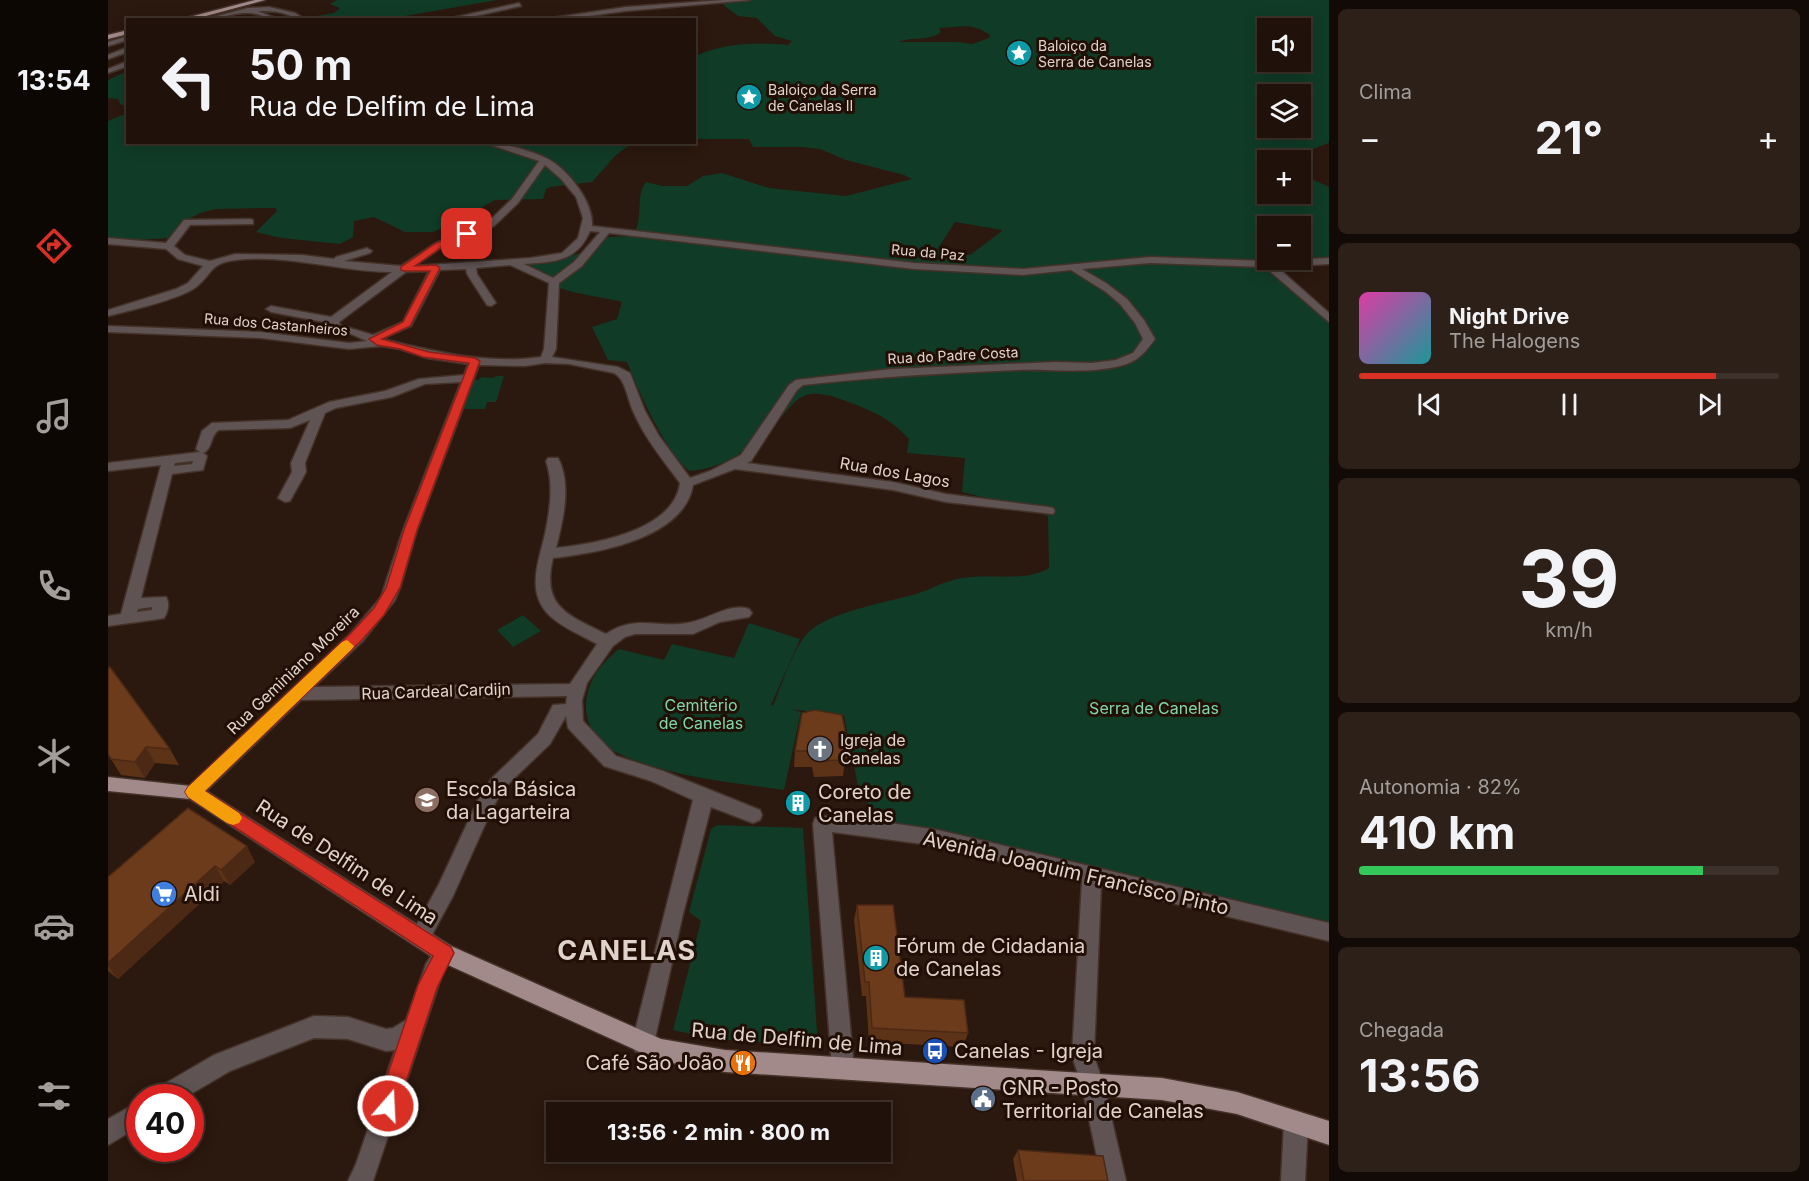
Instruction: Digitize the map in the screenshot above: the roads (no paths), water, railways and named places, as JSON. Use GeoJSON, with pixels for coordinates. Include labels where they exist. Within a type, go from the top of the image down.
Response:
{"type":"FeatureCollection","features":[{"type":"Feature","properties":{"kind":"main road"},"geometry":{"type":"LineString","coordinates":[[189,18],[262,0]]}},
{"type":"Feature","properties":{"kind":"main road","name":"Rua de Delfim de Lima"},"geometry":{"type":"LineString","coordinates":[[108,784],[194,792],[444,953],[660,1050],[725,1061],[1161,1089],[1237,1103],[1329,1133]]}},
{"type":"Feature","properties":{"kind":"street"},"geometry":{"type":"LineString","coordinates":[[242,0],[252,3]]}},
{"type":"Feature","properties":{"kind":"street"},"geometry":{"type":"LineString","coordinates":[[505,0],[529,8]]}},
{"type":"Feature","properties":{"kind":"street"},"geometry":{"type":"LineString","coordinates":[[554,18],[695,2],[747,0]]}},
{"type":"Feature","properties":{"kind":"street"},"geometry":{"type":"LineString","coordinates":[[213,18],[271,4],[295,13],[301,18]]}},
{"type":"Feature","properties":{"kind":"street"},"geometry":{"type":"LineString","coordinates":[[455,18],[519,4]]}},
{"type":"Feature","properties":{"kind":"street"},"geometry":{"type":"LineString","coordinates":[[615,4],[626,9]]}},
{"type":"Feature","properties":{"kind":"street"},"geometry":{"type":"LineString","coordinates":[[237,6],[272,18]]}},
{"type":"Feature","properties":{"kind":"street"},"geometry":{"type":"LineString","coordinates":[[540,11],[561,17]]}},
{"type":"Feature","properties":{"kind":"street"},"geometry":{"type":"LineString","coordinates":[[249,18],[263,14]]}},
{"type":"Feature","properties":{"kind":"street"},"geometry":{"type":"LineString","coordinates":[[108,37],[126,34]]}},
{"type":"Feature","properties":{"kind":"street"},"geometry":{"type":"LineString","coordinates":[[108,37],[126,34]]}},
{"type":"Feature","properties":{"kind":"street"},"geometry":{"type":"LineString","coordinates":[[108,57],[126,50]]}},
{"type":"Feature","properties":{"kind":"street"},"geometry":{"type":"LineString","coordinates":[[108,71],[126,64]]}},
{"type":"Feature","properties":{"kind":"street"},"geometry":{"type":"LineString","coordinates":[[169,246],[174,254],[192,261],[210,264],[235,257],[333,260],[377,268],[436,268],[565,256],[582,239],[587,228],[588,218],[580,196],[564,177],[544,160],[492,144]]}},
{"type":"Feature","properties":{"kind":"street"},"geometry":{"type":"LineString","coordinates":[[271,309],[333,321],[439,245],[476,231],[499,217],[515,201],[544,160]]}},
{"type":"Feature","properties":{"kind":"street"},"geometry":{"type":"LineString","coordinates":[[434,236],[471,228],[499,217]]}},
{"type":"Feature","properties":{"kind":"street"},"geometry":{"type":"LineString","coordinates":[[169,246],[187,222],[250,222]]}},
{"type":"Feature","properties":{"kind":"street","name":"Rua da Paz"},"geometry":{"type":"LineString","coordinates":[[587,228],[914,266],[1023,272],[1150,260],[1257,264]]}},
{"type":"Feature","properties":{"kind":"street"},"geometry":{"type":"LineString","coordinates":[[545,360],[550,349],[554,282],[578,264],[606,231]]}},
{"type":"Feature","properties":{"kind":"street"},"geometry":{"type":"LineString","coordinates":[[108,241],[169,246]]}},
{"type":"Feature","properties":{"kind":"street"},"geometry":{"type":"LineString","coordinates":[[333,260],[368,251]]}},
{"type":"Feature","properties":{"kind":"street","name":"Rua da Paz"},"geometry":{"type":"LineString","coordinates":[[1311,262],[1329,261]]}},
{"type":"Feature","properties":{"kind":"street"},"geometry":{"type":"LineString","coordinates":[[512,262],[554,282]]}},
{"type":"Feature","properties":{"kind":"street"},"geometry":{"type":"LineString","coordinates":[[108,313],[192,285],[210,264]]}},
{"type":"Feature","properties":{"kind":"street"},"geometry":{"type":"LineString","coordinates":[[471,266],[472,274],[490,298],[491,303]]}},
{"type":"Feature","properties":{"kind":"street"},"geometry":{"type":"LineString","coordinates":[[333,321],[336,327],[377,341],[406,324],[436,268]]}},
{"type":"Feature","properties":{"kind":"street","name":"Rua do Padre Costa"},"geometry":{"type":"LineString","coordinates":[[687,483],[736,465],[746,458],[793,388],[800,382],[892,372],[1055,365],[1092,366],[1118,363],[1137,355],[1149,339],[1140,319],[1112,291],[1083,278],[1074,268]]}},
{"type":"Feature","properties":{"kind":"street"},"geometry":{"type":"LineString","coordinates":[[1275,270],[1329,319]]}},
{"type":"Feature","properties":{"kind":"street","name":"Rua dos Castanheiros"},"geometry":{"type":"LineString","coordinates":[[108,328],[270,336],[349,346],[377,341],[402,346],[427,355],[475,361],[525,363],[545,360],[597,364],[618,370],[626,375],[644,420],[687,483]]}},
{"type":"Feature","properties":{"kind":"street","name":"Rua Geminiano Moreira"},"geometry":{"type":"LineString","coordinates":[[194,792],[357,637],[387,600],[393,588],[410,530],[475,361]]}},
{"type":"Feature","properties":{"kind":"street"},"geometry":{"type":"LineString","coordinates":[[108,467],[198,467],[208,431],[216,426],[280,425],[299,421],[333,405],[388,394],[423,381],[468,378]]}},
{"type":"Feature","properties":{"kind":"street"},"geometry":{"type":"LineString","coordinates":[[285,498],[299,472],[298,463],[320,410]]}},
{"type":"Feature","properties":{"kind":"street"},"geometry":{"type":"LineString","coordinates":[[553,461],[558,481],[542,586],[552,609],[561,617],[607,642]]}},
{"type":"Feature","properties":{"kind":"street","name":"Rua dos Lagos"},"geometry":{"type":"LineString","coordinates":[[736,465],[893,486],[946,498],[1048,511]]}},
{"type":"Feature","properties":{"kind":"street"},"geometry":{"type":"LineString","coordinates":[[108,621],[130,612],[168,466]]}},
{"type":"Feature","properties":{"kind":"street"},"geometry":{"type":"LineString","coordinates":[[546,554],[606,546],[644,533],[671,512],[686,496],[687,483]]}},
{"type":"Feature","properties":{"kind":"street"},"geometry":{"type":"LineString","coordinates":[[744,613],[717,617],[693,628],[634,628],[619,633],[607,642],[579,682],[574,723],[610,761],[657,776],[753,815]]}},
{"type":"Feature","properties":{"kind":"street","name":"Rua Cardeal Cardijn"},"geometry":{"type":"LineString","coordinates":[[295,694],[519,689],[577,690]]}},
{"type":"Feature","properties":{"kind":"street"},"geometry":{"type":"LineString","coordinates":[[420,937],[446,890],[484,805],[498,783],[544,739],[559,710],[574,711]]}},
{"type":"Feature","properties":{"kind":"street"},"geometry":{"type":"LineString","coordinates":[[643,1043],[676,903],[702,807],[702,796]]}},
{"type":"Feature","properties":{"kind":"street","name":"Avenida Joaquim Francisco Pinto"},"geometry":{"type":"LineString","coordinates":[[843,1068],[822,824],[843,824],[938,838],[1329,932]]}},
{"type":"Feature","properties":{"kind":"street"},"geometry":{"type":"LineString","coordinates":[[1092,876],[1083,1056],[1093,1086],[1114,1181]]}},
{"type":"Feature","properties":{"kind":"street"},"geometry":{"type":"LineString","coordinates":[[360,1181],[433,971],[444,953]]}},
{"type":"Feature","properties":{"kind":"street"},"geometry":{"type":"LineString","coordinates":[[187,1084],[222,1064],[294,1033],[314,1027],[348,1028],[386,1040],[396,1039],[414,1027]]}},
{"type":"Feature","properties":{"kind":"street"},"geometry":{"type":"LineString","coordinates":[[108,1133],[126,1121]]}},
{"type":"Feature","properties":{"kind":"street"},"geometry":{"type":"LineString","coordinates":[[1293,1181],[1296,1123]]}},
{"type":"Feature","properties":{"kind":"place","name":"Baloiço da Serra de Canelas"},"geometry":{"type":"Point","coordinates":[1019,53]}},
{"type":"Feature","properties":{"kind":"place","name":"Baloiço da Serra de Canelas II"},"geometry":{"type":"Point","coordinates":[749,97]}},
{"type":"Feature","properties":{"kind":"place","name":"Igreja de Canelas"},"geometry":{"type":"Point","coordinates":[820,749]}},
{"type":"Feature","properties":{"kind":"place","name":"Escola Básica da Lagarteira"},"geometry":{"type":"Point","coordinates":[427,800]}},
{"type":"Feature","properties":{"kind":"place","name":"Coreto de Canelas"},"geometry":{"type":"Point","coordinates":[798,803]}},
{"type":"Feature","properties":{"kind":"place","name":"Aldi"},"geometry":{"type":"Point","coordinates":[164,894]}},
{"type":"Feature","properties":{"kind":"place","name":"Fórum de Cidadania de Canelas"},"geometry":{"type":"Point","coordinates":[876,958]}},
{"type":"Feature","properties":{"kind":"place","name":"Canelas - Igreja"},"geometry":{"type":"Point","coordinates":[935,1051]}},
{"type":"Feature","properties":{"kind":"place","name":"Café São João"},"geometry":{"type":"Point","coordinates":[743,1063]}},
{"type":"Feature","properties":{"kind":"place","name":"GNR - Posto Territorial de Canelas"},"geometry":{"type":"Point","coordinates":[983,1099]}},
{"type":"Feature","properties":{"kind":"district","name":"CANELAS"},"geometry":{"type":"Point","coordinates":[627,950]}},
{"type":"Feature","properties":{"kind":"park label","name":"Serra de Canelas"},"geometry":{"type":"Point","coordinates":[1154,708]}},
{"type":"Feature","properties":{"kind":"park label","name":"Cemitério de Canelas"},"geometry":{"type":"Point","coordinates":[701,714]}}]}
